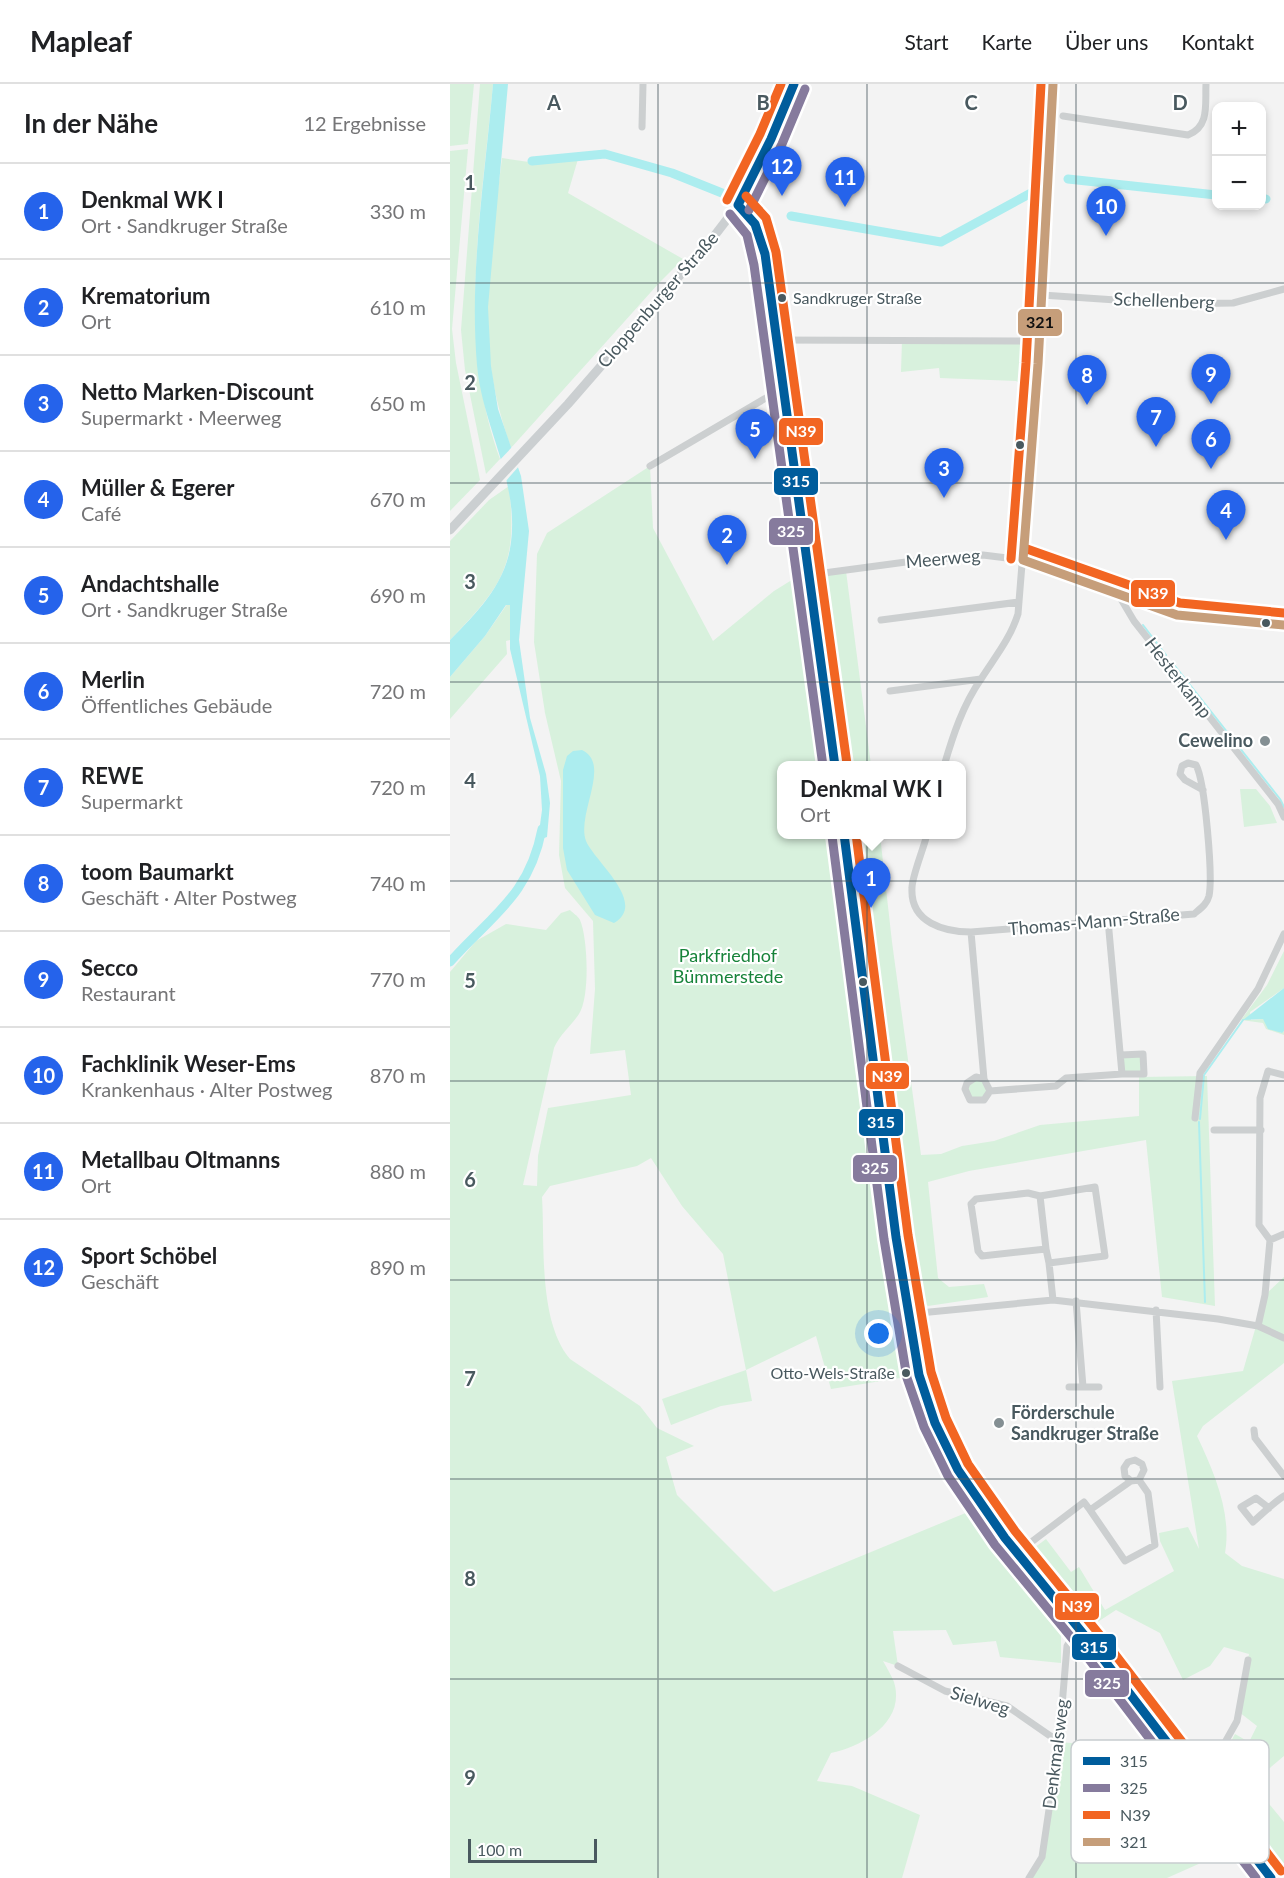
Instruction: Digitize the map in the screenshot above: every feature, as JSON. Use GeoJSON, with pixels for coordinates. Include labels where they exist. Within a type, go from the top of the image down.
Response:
{"type":"FeatureCollection","features":[{"type":"Feature","properties":{"kind":"main road","name":"Cloppenburger Straße"},"geometry":{"type":"LineString","coordinates":[[450,530],[678,279],[738,205],[771,139],[794,84]]}},
{"type":"Feature","properties":{"kind":"street"},"geometry":{"type":"LineString","coordinates":[[642,127],[643,84]]}},
{"type":"Feature","properties":{"kind":"street"},"geometry":{"type":"LineString","coordinates":[[945,761],[953,735],[981,679],[1007,641],[1018,614],[1039,341],[1053,84]]}},
{"type":"Feature","properties":{"kind":"street"},"geometry":{"type":"LineString","coordinates":[[1063,116],[1188,135],[1202,126],[1206,84]]}},
{"type":"Feature","properties":{"kind":"street"},"geometry":{"type":"LineString","coordinates":[[738,205],[751,216],[760,232],[834,761]]}},
{"type":"Feature","properties":{"kind":"street","name":"Schellenberg"},"geometry":{"type":"LineString","coordinates":[[1042,295],[1175,304],[1233,303],[1284,289]]}},
{"type":"Feature","properties":{"kind":"street"},"geometry":{"type":"LineString","coordinates":[[777,340],[1039,341]]}},
{"type":"Feature","properties":{"kind":"street"},"geometry":{"type":"LineString","coordinates":[[650,466],[783,388]]}},
{"type":"Feature","properties":{"kind":"street","name":"Meerweg"},"geometry":{"type":"LineString","coordinates":[[809,575],[957,556],[983,555],[1023,560],[1160,610],[1194,618],[1284,625]]}},
{"type":"Feature","properties":{"kind":"street","name":"Hesterkamp"},"geometry":{"type":"LineString","coordinates":[[1118,594],[1134,621],[1278,804],[1284,817]]}},
{"type":"Feature","properties":{"kind":"street"},"geometry":{"type":"LineString","coordinates":[[881,620],[1019,602]]}},
{"type":"Feature","properties":{"kind":"street"},"geometry":{"type":"LineString","coordinates":[[890,691],[981,679]]}},
{"type":"Feature","properties":{"kind":"street","name":"Thomas-Mann-Straße"},"geometry":{"type":"LineString","coordinates":[[926,839],[912,887],[913,899],[925,921],[954,932],[1194,914],[1206,904],[1210,885],[1203,790]]}},
{"type":"Feature","properties":{"kind":"street"},"geometry":{"type":"LineString","coordinates":[[845,839],[894,1226],[920,1375],[935,1423],[957,1470],[1017,1553],[1083,1634],[1164,1740]]}},
{"type":"Feature","properties":{"kind":"street"},"geometry":{"type":"LineString","coordinates":[[1108,920],[1122,1074]]}},
{"type":"Feature","properties":{"kind":"street"},"geometry":{"type":"LineString","coordinates":[[971,932],[984,1079],[990,1091]]}},
{"type":"Feature","properties":{"kind":"street"},"geometry":{"type":"LineString","coordinates":[[1195,1118],[1200,1073],[1258,989],[1284,934]]}},
{"type":"Feature","properties":{"kind":"street"},"geometry":{"type":"LineString","coordinates":[[990,1091],[1056,1086],[1066,1078],[1144,1074],[1143,1054],[1121,1055]]}},
{"type":"Feature","properties":{"kind":"street"},"geometry":{"type":"LineString","coordinates":[[1258,1326],[1265,1295],[1270,1240],[1259,1225],[1260,1098],[1268,1071],[1284,1075]]}},
{"type":"Feature","properties":{"kind":"street"},"geometry":{"type":"LineString","coordinates":[[984,1079],[976,1077],[970,1080],[965,1089],[967,1096],[977,1102],[984,1100],[990,1091]]}},
{"type":"Feature","properties":{"kind":"street"},"geometry":{"type":"LineString","coordinates":[[1214,1130],[1261,1130]]}},
{"type":"Feature","properties":{"kind":"street"},"geometry":{"type":"LineString","coordinates":[[1046,1249],[982,1256],[978,1251],[971,1204],[976,1199],[1028,1193],[1040,1196],[1095,1186],[1105,1256],[1049,1263]]}},
{"type":"Feature","properties":{"kind":"street"},"geometry":{"type":"LineString","coordinates":[[1040,1196],[1053,1300]]}},
{"type":"Feature","properties":{"kind":"street"},"geometry":{"type":"LineString","coordinates":[[1270,1240],[1284,1234]]}},
{"type":"Feature","properties":{"kind":"street"},"geometry":{"type":"LineString","coordinates":[[909,1314],[1053,1300],[1076,1301],[1156,1310],[1258,1326],[1284,1338]]}},
{"type":"Feature","properties":{"kind":"street"},"geometry":{"type":"LineString","coordinates":[[1076,1301],[1083,1387]]}},
{"type":"Feature","properties":{"kind":"street"},"geometry":{"type":"LineString","coordinates":[[1156,1310],[1160,1387]]}},
{"type":"Feature","properties":{"kind":"street"},"geometry":{"type":"LineString","coordinates":[[1069,1387],[1099,1388]]}},
{"type":"Feature","properties":{"kind":"street"},"geometry":{"type":"LineString","coordinates":[[1254,1430],[1255,1438],[1284,1476]]}},
{"type":"Feature","properties":{"kind":"street"},"geometry":{"type":"LineString","coordinates":[[1017,1553],[1084,1502],[1125,1561],[1155,1545],[1148,1493],[1135,1480],[1090,1510]]}},
{"type":"Feature","properties":{"kind":"street"},"geometry":{"type":"LineString","coordinates":[[1269,1509],[1284,1496]]}},
{"type":"Feature","properties":{"kind":"street","name":"Denkmalsweg"},"geometry":{"type":"LineString","coordinates":[[1029,1878],[1042,1857],[1059,1742],[1067,1646],[1070,1641],[1083,1634]]}},
{"type":"Feature","properties":{"kind":"street"},"geometry":{"type":"LineString","coordinates":[[1226,1740],[1237,1721],[1248,1660]]}},
{"type":"Feature","properties":{"kind":"street","name":"Sielweg"},"geometry":{"type":"LineString","coordinates":[[898,1666],[945,1691],[1007,1706],[1059,1742]]}},
{"type":"Feature","properties":{"kind":"street"},"geometry":{"type":"LineString","coordinates":[[1259,1863],[1271,1878]]}},
{"type":"Feature","properties":{"kind":"green space"},"geometry":{"type":"Polygon","coordinates":[[[450,84],[474,84],[468,144],[450,146],[450,84]]]}},
{"type":"Feature","properties":{"kind":"green space"},"geometry":{"type":"Polygon","coordinates":[[[480,84],[493,84],[479,226],[476,320],[479,367],[487,413],[500,459],[486,474],[465,370],[461,330],[480,84]]]}},
{"type":"Feature","properties":{"kind":"green space"},"geometry":{"type":"Polygon","coordinates":[[[468,149],[452,329],[456,363],[480,480],[450,511],[450,151],[468,149]]]}},
{"type":"Feature","properties":{"kind":"green space"},"geometry":{"type":"Polygon","coordinates":[[[502,158],[536,163],[578,159],[568,193],[683,259],[511,448],[499,409],[493,378],[487,316],[492,236],[502,158]]]}},
{"type":"Feature","properties":{"kind":"green space"},"geometry":{"type":"Polygon","coordinates":[[[902,340],[1039,341],[1036,393],[1016,381],[940,378],[939,368],[901,372],[902,340]]]}},
{"type":"Feature","properties":{"kind":"green space","name":"Parkfriedhof Bümmerstede"},"geometry":{"type":"Polygon","coordinates":[[[650,466],[653,528],[713,641],[774,591],[795,578],[846,571],[870,761],[777,761],[777,839],[880,839],[921,1155],[941,1154],[962,1146],[994,1141],[1040,1125],[1139,1116],[1139,1077],[1207,1076],[1215,1306],[1162,1297],[1146,1140],[969,1171],[928,1182],[938,1278],[949,1287],[984,1284],[988,1297],[928,1306],[917,1297],[860,949],[919,1375],[831,1389],[816,1336],[746,1370],[723,1254],[682,1206],[651,1158],[637,1166],[550,1186],[542,1197],[545,1282],[548,1304],[560,1343],[570,1359],[640,1406],[657,1428],[694,1446],[666,1457],[677,1495],[774,1592],[968,1512],[1061,1633],[1061,1663],[1000,1657],[996,1641],[953,1645],[946,1630],[893,1631],[898,1666],[883,1661],[894,1682],[896,1696],[894,1709],[888,1720],[868,1738],[856,1745],[831,1753],[817,1781],[852,1786],[920,1815],[902,1878],[450,1878],[450,972],[476,941],[506,924],[546,930],[561,913],[570,910],[580,920],[586,953],[583,1006],[554,1048],[523,1185],[537,1186],[538,1156],[548,1108],[631,1095],[625,1050],[590,1054],[595,989],[593,921],[565,888],[559,855],[561,781],[545,713],[534,642],[537,554],[547,533],[650,466]]]}},
{"type":"Feature","properties":{"kind":"green space"},"geometry":{"type":"Polygon","coordinates":[[[509,486],[511,536],[503,572],[483,604],[450,640],[450,541],[489,500],[509,486]]]}},
{"type":"Feature","properties":{"kind":"green space"},"geometry":{"type":"Polygon","coordinates":[[[508,603],[510,605],[510,640],[506,641],[507,654],[450,719],[450,677],[485,636],[508,603]]]}},
{"type":"Feature","properties":{"kind":"green space"},"geometry":{"type":"Polygon","coordinates":[[[1240,789],[1256,789],[1270,806],[1277,823],[1244,827],[1240,789]]]}},
{"type":"Feature","properties":{"kind":"green space"},"geometry":{"type":"Polygon","coordinates":[[[1284,951],[1284,988],[1250,1012],[1251,1020],[1263,1019],[1281,1033],[1284,1031],[1284,1035],[1266,1029],[1263,1023],[1241,1020],[1267,985],[1284,951]]]}},
{"type":"Feature","properties":{"kind":"green space"},"geometry":{"type":"Polygon","coordinates":[[[1143,1054],[1144,1074],[1122,1074],[1121,1055],[1143,1054]]]}},
{"type":"Feature","properties":{"kind":"green space"},"geometry":{"type":"Polygon","coordinates":[[[984,1079],[989,1095],[970,1100],[967,1083],[984,1079]]]}},
{"type":"Feature","properties":{"kind":"green space"},"geometry":{"type":"Polygon","coordinates":[[[1284,1277],[1284,1363],[1203,1426],[1197,1436],[1210,1464],[1224,1508],[1227,1538],[1225,1553],[1242,1566],[1284,1579],[1284,1756],[1269,1769],[1269,1740],[1250,1740],[1257,1726],[1239,1712],[1249,1654],[1224,1647],[1210,1666],[1183,1680],[1160,1633],[1116,1610],[1093,1625],[1030,1551],[1046,1539],[1071,1572],[1079,1567],[1105,1610],[1174,1571],[1160,1541],[1159,1533],[1188,1527],[1199,1549],[1172,1381],[1243,1371],[1265,1295],[1284,1277]]]}},
{"type":"Feature","properties":{"kind":"green space"},"geometry":{"type":"Polygon","coordinates":[[[746,1370],[752,1401],[721,1406],[671,1425],[662,1399],[746,1370]]]}},
{"type":"Feature","properties":{"kind":"green space"},"geometry":{"type":"Polygon","coordinates":[[[1235,1734],[1246,1740],[1232,1740],[1235,1734]]]}},
{"type":"Feature","properties":{"kind":"green space"},"geometry":{"type":"Polygon","coordinates":[[[1059,1742],[1071,1743],[1071,1863],[1201,1863],[1167,1878],[1029,1878],[1042,1857],[1059,1742]]]}},
{"type":"Feature","properties":{"kind":"green space"},"geometry":{"type":"Polygon","coordinates":[[[1269,1804],[1284,1822],[1284,1878],[1269,1859],[1269,1804]]]}},
{"type":"Feature","properties":{"kind":"water"},"geometry":{"type":"Polygon","coordinates":[[[493,84],[508,84],[488,307],[491,366],[498,409],[521,476],[529,531],[519,640],[530,718],[546,774],[550,803],[547,837],[538,840],[542,810],[540,776],[510,649],[510,605],[506,605],[485,636],[450,677],[450,640],[497,584],[508,557],[511,542],[510,497],[480,387],[475,330],[476,260],[493,84]]]}},
{"type":"Feature","properties":{"kind":"water"},"geometry":{"type":"Polygon","coordinates":[[[582,750],[590,757],[594,766],[594,778],[585,817],[586,841],[616,882],[625,905],[623,915],[614,923],[595,915],[567,870],[563,848],[563,770],[567,756],[573,751],[582,750]]]}},
{"type":"Feature","properties":{"kind":"water"},"geometry":{"type":"Polygon","coordinates":[[[1284,988],[1284,1031],[1282,1033],[1268,1029],[1263,1019],[1243,1020],[1284,988]]]}},
{"type":"Feature","properties":{"kind":"pier"},"geometry":{"type":"Polygon","coordinates":[[[513,446],[520,465],[505,482],[498,462],[513,446]]]}},
{"type":"Feature","properties":{"kind":"waterway"},"geometry":{"type":"LineString","coordinates":[[532,161],[605,154],[672,173],[727,195]]}},
{"type":"Feature","properties":{"kind":"waterway"},"geometry":{"type":"LineString","coordinates":[[1068,179],[1212,195]]}},
{"type":"Feature","properties":{"kind":"waterway"},"geometry":{"type":"LineString","coordinates":[[791,216],[941,242],[1031,193]]}},
{"type":"Feature","properties":{"kind":"waterway"},"geometry":{"type":"LineString","coordinates":[[1143,625],[1166,655]]}},
{"type":"Feature","properties":{"kind":"waterway"},"geometry":{"type":"LineString","coordinates":[[1175,666],[1284,807]]}},
{"type":"Feature","properties":{"kind":"waterway"},"geometry":{"type":"LineString","coordinates":[[450,962],[507,903],[518,888],[536,852],[542,829]]}},
{"type":"Feature","properties":{"kind":"waterway"},"geometry":{"type":"LineString","coordinates":[[1200,1119],[1204,1075],[1243,1020]]}},
{"type":"Feature","properties":{"kind":"waterway"},"geometry":{"type":"LineString","coordinates":[[1199,1122],[1205,1302]]}},
{"type":"Feature","properties":{"kind":"transit line","name":"N39"},"geometry":{"type":"LineString","coordinates":[[727,200],[760,134],[781,84]]}},
{"type":"Feature","properties":{"kind":"transit line","name":"315"},"geometry":{"type":"LineString","coordinates":[[738,205],[771,139],[794,84]]}},
{"type":"Feature","properties":{"kind":"transit line","name":"N39"},"geometry":{"type":"LineString","coordinates":[[1011,559],[1026,363],[1041,84]]}},
{"type":"Feature","properties":{"kind":"transit line","name":"321"},"geometry":{"type":"LineString","coordinates":[[1023,560],[1038,364],[1053,84]]}},
{"type":"Feature","properties":{"kind":"transit line","name":"325"},"geometry":{"type":"LineString","coordinates":[[749,210],[782,144],[805,89]]}},
{"type":"Feature","properties":{"kind":"transit line","name":"N39"},"geometry":{"type":"LineString","coordinates":[[746,196],[766,218],[776,252],[847,761]]}},
{"type":"Feature","properties":{"kind":"transit line","name":"315"},"geometry":{"type":"LineString","coordinates":[[738,205],[755,224],[765,254],[834,761]]}},
{"type":"Feature","properties":{"kind":"transit line","name":"325"},"geometry":{"type":"LineString","coordinates":[[730,214],[747,235],[754,265],[822,761]]}},
{"type":"Feature","properties":{"kind":"transit line","name":"N39"},"geometry":{"type":"LineString","coordinates":[[1027,549],[1180,603],[1284,613]]}},
{"type":"Feature","properties":{"kind":"transit line","name":"321"},"geometry":{"type":"LineString","coordinates":[[1023,560],[1177,615],[1284,625]]}},
{"type":"Feature","properties":{"kind":"transit line","name":"325"},"geometry":{"type":"LineString","coordinates":[[832,839],[884,1239],[907,1378],[924,1427],[948,1476],[995,1545],[1085,1654],[1151,1740]]}},
{"type":"Feature","properties":{"kind":"transit line","name":"315"},"geometry":{"type":"LineString","coordinates":[[845,839],[896,1237],[919,1375],[935,1423],[958,1470],[1005,1538],[1094,1647],[1165,1740]]}},
{"type":"Feature","properties":{"kind":"transit line","name":"N39"},"geometry":{"type":"LineString","coordinates":[[857,839],[908,1235],[931,1372],[946,1418],[968,1464],[1015,1531],[1104,1640],[1181,1740]]}},
{"type":"Feature","properties":{"kind":"transit line","name":"N39"},"geometry":{"type":"LineString","coordinates":[[1269,1855],[1281,1871]]}},
{"type":"Feature","properties":{"kind":"transit line","name":"325"},"geometry":{"type":"LineString","coordinates":[[1245,1863],[1256,1878]]}},
{"type":"Feature","properties":{"kind":"transit line","name":"315"},"geometry":{"type":"LineString","coordinates":[[1260,1863],[1271,1878]]}},
{"type":"Feature","properties":{"kind":"place","name":"Sport Schöbel"},"geometry":{"type":"Point","coordinates":[782,196]}},
{"type":"Feature","properties":{"kind":"place","name":"Metallbau Oltmanns"},"geometry":{"type":"Point","coordinates":[845,207]}},
{"type":"Feature","properties":{"kind":"place","name":"Fachklinik Weser-Ems"},"geometry":{"type":"Point","coordinates":[1106,236]}},
{"type":"Feature","properties":{"kind":"place","name":"Sandkruger Straße"},"geometry":{"type":"Point","coordinates":[782,298]}},
{"type":"Feature","properties":{"kind":"place","name":"Secco"},"geometry":{"type":"Point","coordinates":[1211,404]}},
{"type":"Feature","properties":{"kind":"place","name":"toom Baumarkt"},"geometry":{"type":"Point","coordinates":[1087,405]}},
{"type":"Feature","properties":{"kind":"place","name":"REWE"},"geometry":{"type":"Point","coordinates":[1156,447]}},
{"type":"Feature","properties":{"kind":"place","name":"Andachtshalle"},"geometry":{"type":"Point","coordinates":[755,459]}},
{"type":"Feature","properties":{"kind":"place","name":"Merlin"},"geometry":{"type":"Point","coordinates":[1211,469]}},
{"type":"Feature","properties":{"kind":"place","name":"Netto Marken-Discount"},"geometry":{"type":"Point","coordinates":[944,498]}},
{"type":"Feature","properties":{"kind":"place","name":"Müller & Egerer"},"geometry":{"type":"Point","coordinates":[1226,540]}},
{"type":"Feature","properties":{"kind":"place","name":"Krematorium"},"geometry":{"type":"Point","coordinates":[727,565]}},
{"type":"Feature","properties":{"kind":"place","name":"Cewelino"},"geometry":{"type":"Point","coordinates":[1265,741]}},
{"type":"Feature","properties":{"kind":"place","name":"Denkmal WK I"},"geometry":{"type":"Point","coordinates":[871,908]}},
{"type":"Feature","properties":{"kind":"place","name":"Otto-Wels-Straße"},"geometry":{"type":"Point","coordinates":[906,1373]}},
{"type":"Feature","properties":{"kind":"place","name":"Förderschule Sandkruger Straße"},"geometry":{"type":"Point","coordinates":[999,1423]}}]}
